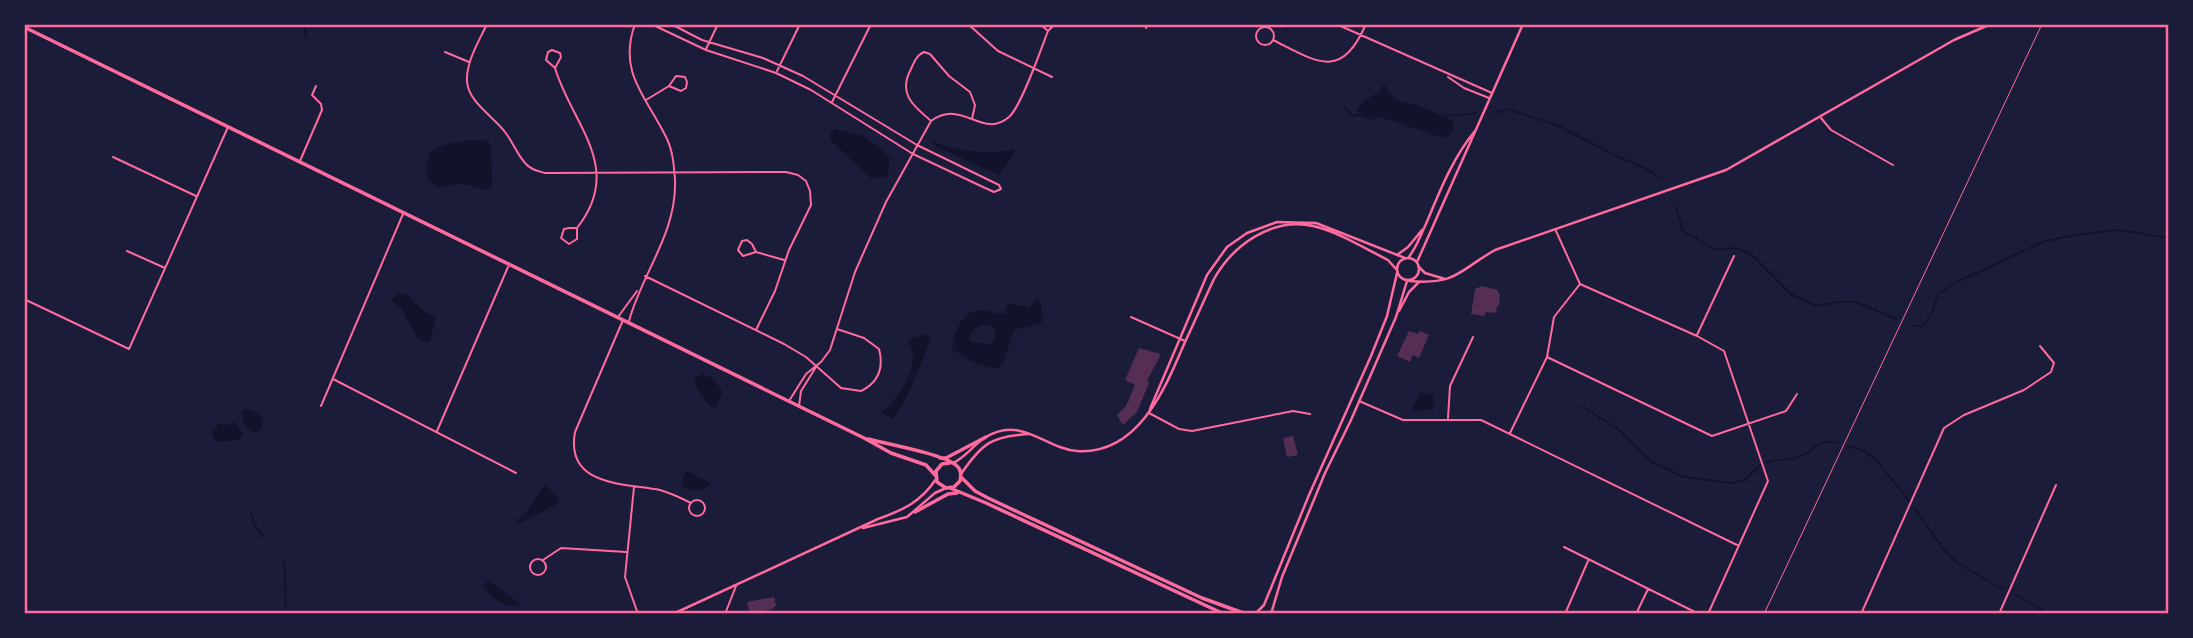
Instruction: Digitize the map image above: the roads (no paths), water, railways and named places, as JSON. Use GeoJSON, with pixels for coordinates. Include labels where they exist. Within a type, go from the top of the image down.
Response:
{"type":"FeatureCollection","features":[{"type":"Feature","properties":{"kind":"main road"},"geometry":{"type":"LineString","coordinates":[[24,27],[891,453],[926,466],[940,484],[948,488],[1224,614]]}},
{"type":"Feature","properties":{"kind":"main road"},"geometry":{"type":"LineString","coordinates":[[938,458],[946,458],[986,437]]}},
{"type":"Feature","properties":{"kind":"main road"},"geometry":{"type":"LineString","coordinates":[[864,438],[952,463],[959,467],[961,475],[975,491],[988,498],[1202,598],[1245,614]]}},
{"type":"Feature","properties":{"kind":"main road"},"geometry":{"type":"LineString","coordinates":[[936,477],[939,467],[952,463]]}},
{"type":"Feature","properties":{"kind":"main road"},"geometry":{"type":"LineString","coordinates":[[948,488],[957,484],[961,475]]}},
{"type":"Feature","properties":{"kind":"main road"},"geometry":{"type":"LineString","coordinates":[[915,512],[948,494],[960,493]]}},
{"type":"Feature","properties":{"kind":"street"},"geometry":{"type":"LineString","coordinates":[[487,24],[470,62],[467,78],[472,97],[505,132],[526,163],[534,170],[545,173],[793,173],[806,181],[810,191],[810,208],[756,330]]}},
{"type":"Feature","properties":{"kind":"street"},"geometry":{"type":"LineString","coordinates":[[629,323],[638,291],[671,223],[675,198],[672,152],[634,79],[631,65],[635,24]]}},
{"type":"Feature","properties":{"kind":"street"},"geometry":{"type":"LineString","coordinates":[[651,24],[706,50],[776,73],[831,102],[913,154],[994,192],[1001,189],[999,185],[917,145],[780,65],[709,42],[671,24]]}},
{"type":"Feature","properties":{"kind":"street"},"geometry":{"type":"LineString","coordinates":[[706,50],[718,24]]}},
{"type":"Feature","properties":{"kind":"street"},"geometry":{"type":"LineString","coordinates":[[776,73],[800,24]]}},
{"type":"Feature","properties":{"kind":"street"},"geometry":{"type":"LineString","coordinates":[[831,102],[871,24]]}},
{"type":"Feature","properties":{"kind":"street"},"geometry":{"type":"LineString","coordinates":[[968,24],[998,51],[1052,77]]}},
{"type":"Feature","properties":{"kind":"street"},"geometry":{"type":"LineString","coordinates":[[1040,24],[1048,31]]}},
{"type":"Feature","properties":{"kind":"street"},"geometry":{"type":"LineString","coordinates":[[789,402],[806,374],[830,350],[855,272],[886,202],[931,121],[943,114],[953,113],[993,124],[1008,117],[1017,104],[1048,31],[1055,24]]}},
{"type":"Feature","properties":{"kind":"street"},"geometry":{"type":"LineString","coordinates":[[1336,24],[1360,37],[1492,93]]}},
{"type":"Feature","properties":{"kind":"street"},"geometry":{"type":"LineString","coordinates":[[1273,40],[1312,60],[1334,62],[1349,54],[1366,24]]}},
{"type":"Feature","properties":{"kind":"street"},"geometry":{"type":"LineString","coordinates":[[1445,279],[1425,273],[1417,262],[1522,24]]}},
{"type":"Feature","properties":{"kind":"street"},"geometry":{"type":"LineString","coordinates":[[952,463],[962,459],[986,437],[1012,430],[1022,430],[1074,451],[1098,450],[1118,442],[1137,427],[1160,397],[1225,260],[1245,242],[1265,232],[1294,225],[1316,227],[1388,260],[1408,281],[1436,282],[1464,272],[1495,250],[1726,170],[1962,35],[1991,24]]}},
{"type":"Feature","properties":{"kind":"street"},"geometry":{"type":"LineString","coordinates":[[1261,28],[1270,29],[1273,40],[1266,45],[1261,44],[1256,38],[1257,32],[1261,28]]}},
{"type":"Feature","properties":{"kind":"street"},"geometry":{"type":"LineString","coordinates":[[555,68],[561,57],[560,53],[552,50],[548,52],[546,60],[555,68],[591,143],[597,173],[593,200],[577,228],[577,239],[573,243],[564,243],[561,239],[564,229],[577,228]]}},
{"type":"Feature","properties":{"kind":"street"},"geometry":{"type":"LineString","coordinates":[[444,52],[470,62]]}},
{"type":"Feature","properties":{"kind":"street"},"geometry":{"type":"LineString","coordinates":[[931,121],[912,105],[905,89],[911,68],[919,54],[924,52],[930,54],[949,76],[973,96],[975,105],[972,119]]}},
{"type":"Feature","properties":{"kind":"street"},"geometry":{"type":"LineString","coordinates":[[1444,74],[1464,88],[1490,99]]}},
{"type":"Feature","properties":{"kind":"street"},"geometry":{"type":"LineString","coordinates":[[645,102],[669,86],[678,75],[685,77],[687,82],[681,91],[669,86]]}},
{"type":"Feature","properties":{"kind":"street"},"geometry":{"type":"LineString","coordinates":[[300,162],[322,110],[321,104],[312,94],[316,86]]}},
{"type":"Feature","properties":{"kind":"street"},"geometry":{"type":"LineString","coordinates":[[1819,117],[1830,130],[1893,165]]}},
{"type":"Feature","properties":{"kind":"street"},"geometry":{"type":"LineString","coordinates":[[24,299],[129,349],[228,126]]}},
{"type":"Feature","properties":{"kind":"street"},"geometry":{"type":"LineString","coordinates":[[1255,614],[1264,605],[1371,356],[1387,316],[1399,262],[1417,247],[1457,158],[1477,128]]}},
{"type":"Feature","properties":{"kind":"street"},"geometry":{"type":"LineString","coordinates":[[113,157],[197,196]]}},
{"type":"Feature","properties":{"kind":"street"},"geometry":{"type":"LineString","coordinates":[[321,406],[403,213]]}},
{"type":"Feature","properties":{"kind":"street"},"geometry":{"type":"LineString","coordinates":[[1149,412],[1178,338],[1215,261],[1236,240],[1259,228],[1285,221],[1316,222],[1417,262]]}},
{"type":"Feature","properties":{"kind":"street"},"geometry":{"type":"LineString","coordinates":[[1397,255],[1408,247],[1424,227]]}},
{"type":"Feature","properties":{"kind":"street"},"geometry":{"type":"LineString","coordinates":[[1555,230],[1580,284],[1697,336],[1724,351],[1768,481],[1708,614]]}},
{"type":"Feature","properties":{"kind":"street"},"geometry":{"type":"LineString","coordinates":[[756,252],[747,240],[738,246],[743,256],[756,252],[785,260]]}},
{"type":"Feature","properties":{"kind":"street"},"geometry":{"type":"LineString","coordinates":[[127,251],[166,269]]}},
{"type":"Feature","properties":{"kind":"street"},"geometry":{"type":"LineString","coordinates":[[1697,336],[1734,256]]}},
{"type":"Feature","properties":{"kind":"street"},"geometry":{"type":"LineString","coordinates":[[437,431],[509,266]]}},
{"type":"Feature","properties":{"kind":"street"},"geometry":{"type":"LineString","coordinates":[[1396,317],[1408,281],[1418,275],[1419,267]]}},
{"type":"Feature","properties":{"kind":"street"},"geometry":{"type":"LineString","coordinates":[[645,276],[806,357],[841,388],[861,391],[876,379],[881,368],[879,349],[864,338],[837,329]]}},
{"type":"Feature","properties":{"kind":"street"},"geometry":{"type":"LineString","coordinates":[[1271,614],[1322,478],[1396,317],[1409,292],[1419,282]]}},
{"type":"Feature","properties":{"kind":"street"},"geometry":{"type":"LineString","coordinates":[[1510,433],[1547,356],[1554,317],[1580,284]]}},
{"type":"Feature","properties":{"kind":"street"},"geometry":{"type":"LineString","coordinates":[[618,317],[638,291]]}},
{"type":"Feature","properties":{"kind":"street"},"geometry":{"type":"LineString","coordinates":[[1131,317],[1185,342]]}},
{"type":"Feature","properties":{"kind":"street"},"geometry":{"type":"LineString","coordinates":[[623,320],[574,438],[575,451],[580,464],[596,478],[667,492],[691,503]]}},
{"type":"Feature","properties":{"kind":"street"},"geometry":{"type":"LineString","coordinates":[[1448,419],[1450,386],[1472,337]]}},
{"type":"Feature","properties":{"kind":"street"},"geometry":{"type":"LineString","coordinates":[[1861,614],[1944,428],[1964,415],[2013,397],[2051,372],[2054,363],[2040,346]]}},
{"type":"Feature","properties":{"kind":"street"},"geometry":{"type":"LineString","coordinates":[[1547,356],[1712,436],[1786,411],[1797,394]]}},
{"type":"Feature","properties":{"kind":"street"},"geometry":{"type":"LineString","coordinates":[[799,407],[801,391],[816,366]]}},
{"type":"Feature","properties":{"kind":"street"},"geometry":{"type":"LineString","coordinates":[[333,379],[516,474]]}},
{"type":"Feature","properties":{"kind":"street"},"geometry":{"type":"LineString","coordinates":[[1359,401],[1403,420],[1481,420],[1738,545]]}},
{"type":"Feature","properties":{"kind":"street"},"geometry":{"type":"LineString","coordinates":[[1149,412],[1179,429],[1192,431],[1293,411],[1310,414]]}},
{"type":"Feature","properties":{"kind":"street"},"geometry":{"type":"LineString","coordinates":[[961,475],[984,444],[999,437],[1033,434]]}},
{"type":"Feature","properties":{"kind":"street"},"geometry":{"type":"LineString","coordinates":[[673,614],[914,504],[930,488],[936,477]]}},
{"type":"Feature","properties":{"kind":"street"},"geometry":{"type":"LineString","coordinates":[[1999,614],[2056,485]]}},
{"type":"Feature","properties":{"kind":"street"},"geometry":{"type":"LineString","coordinates":[[634,486],[625,577],[638,614]]}},
{"type":"Feature","properties":{"kind":"street"},"geometry":{"type":"LineString","coordinates":[[857,530],[915,512],[935,493],[948,488]]}},
{"type":"Feature","properties":{"kind":"street"},"geometry":{"type":"LineString","coordinates":[[696,500],[703,503],[703,514],[691,515],[688,507],[691,503],[696,500]]}},
{"type":"Feature","properties":{"kind":"street"},"geometry":{"type":"LineString","coordinates":[[1564,547],[1699,614]]}},
{"type":"Feature","properties":{"kind":"street"},"geometry":{"type":"LineString","coordinates":[[542,560],[546,564],[545,572],[540,575],[533,573],[530,569],[532,561],[542,560],[561,548],[627,552]]}},
{"type":"Feature","properties":{"kind":"street"},"geometry":{"type":"LineString","coordinates":[[1565,614],[1589,560]]}},
{"type":"Feature","properties":{"kind":"street"},"geometry":{"type":"LineString","coordinates":[[1279,566],[1286,569]]}},
{"type":"Feature","properties":{"kind":"street"},"geometry":{"type":"LineString","coordinates":[[725,614],[737,585]]}},
{"type":"Feature","properties":{"kind":"street"},"geometry":{"type":"LineString","coordinates":[[1636,614],[1648,588]]}},
{"type":"Feature","properties":{"kind":"waterway"},"geometry":{"type":"LineString","coordinates":[[304,24],[306,37]]}},
{"type":"Feature","properties":{"kind":"waterway"},"geometry":{"type":"LineString","coordinates":[[1286,30],[1287,24]]}},
{"type":"Feature","properties":{"kind":"waterway"},"geometry":{"type":"LineString","coordinates":[[1345,107],[1352,116],[1361,115]]}},
{"type":"Feature","properties":{"kind":"waterway"},"geometry":{"type":"LineString","coordinates":[[1495,113],[1507,109],[1557,125],[1660,178]]}},
{"type":"Feature","properties":{"kind":"waterway"},"geometry":{"type":"LineString","coordinates":[[1440,118],[1476,113]]}},
{"type":"Feature","properties":{"kind":"waterway"},"geometry":{"type":"LineString","coordinates":[[1676,207],[1683,231],[1716,250],[1737,248],[1751,254],[1792,295],[1817,306],[1856,302],[1896,319]]}},
{"type":"Feature","properties":{"kind":"waterway"},"geometry":{"type":"LineString","coordinates":[[1914,326],[1923,326],[1932,313],[1938,294],[1957,282],[2045,241],[2118,230],[2168,238]]}},
{"type":"Feature","properties":{"kind":"waterway"},"geometry":{"type":"LineString","coordinates":[[1583,407],[1619,430],[1652,462],[1684,477],[1729,483],[1744,481],[1760,465]]}},
{"type":"Feature","properties":{"kind":"waterway"},"geometry":{"type":"LineString","coordinates":[[1766,462],[1797,458],[1820,443],[1838,443]]}},
{"type":"Feature","properties":{"kind":"waterway"},"geometry":{"type":"LineString","coordinates":[[1848,446],[1865,451],[1879,463],[1909,501]]}},
{"type":"Feature","properties":{"kind":"waterway"},"geometry":{"type":"LineString","coordinates":[[1914,507],[1944,550],[1956,562],[2002,589]]}},
{"type":"Feature","properties":{"kind":"waterway"},"geometry":{"type":"LineString","coordinates":[[251,512],[255,526],[264,537]]}},
{"type":"Feature","properties":{"kind":"waterway"},"geometry":{"type":"LineString","coordinates":[[283,561],[286,609]]}},
{"type":"Feature","properties":{"kind":"waterway"},"geometry":{"type":"LineString","coordinates":[[2015,594],[2048,614]]}}]}
